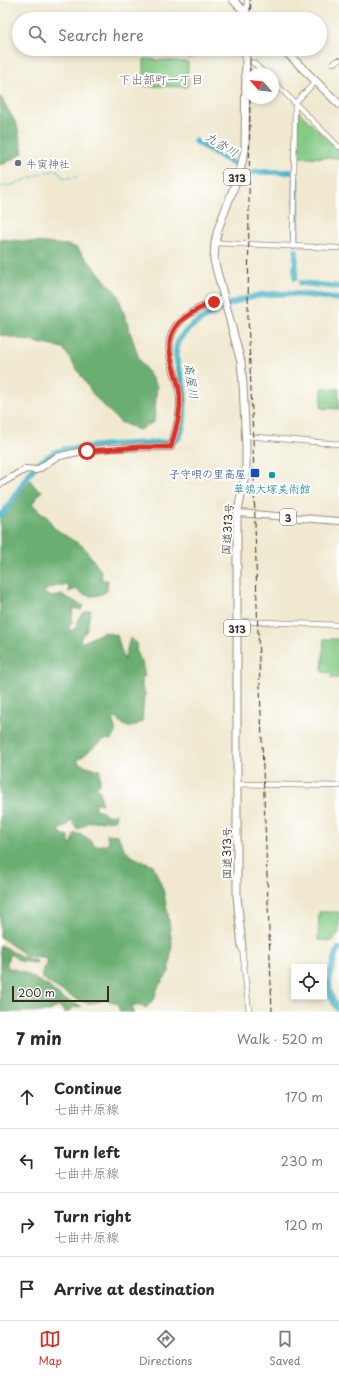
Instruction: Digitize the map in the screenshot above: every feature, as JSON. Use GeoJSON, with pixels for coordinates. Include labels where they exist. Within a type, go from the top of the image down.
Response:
{"type":"FeatureCollection","features":[{"type":"Feature","properties":{"kind":"highway"},"geometry":{"type":"LineString","coordinates":[[232,0],[243,12]]}},
{"type":"Feature","properties":{"kind":"highway","name":"国道313号"},"geometry":{"type":"LineString","coordinates":[[242,947],[237,896],[236,562],[238,512],[246,470],[244,384],[241,362],[214,265],[215,243],[224,211],[240,171],[245,150],[246,56]]}},
{"type":"Feature","properties":{"kind":"highway"},"geometry":{"type":"LineString","coordinates":[[290,56],[339,104]]}},
{"type":"Feature","properties":{"kind":"main road"},"geometry":{"type":"LineString","coordinates":[[0,484],[23,471],[39,469],[53,459],[75,453],[124,448],[171,447],[179,418],[180,390],[170,354],[171,335],[178,324],[186,316],[196,310],[224,300]]}},
{"type":"Feature","properties":{"kind":"main road","name":"3"},"geometry":{"type":"LineString","coordinates":[[238,512],[339,521]]}},
{"type":"Feature","properties":{"kind":"street"},"geometry":{"type":"LineString","coordinates":[[247,0],[248,12]]}},
{"type":"Feature","properties":{"kind":"street"},"geometry":{"type":"LineString","coordinates":[[333,63],[339,60]]}},
{"type":"Feature","properties":{"kind":"street"},"geometry":{"type":"LineString","coordinates":[[246,61],[254,63],[259,68]]}},
{"type":"Feature","properties":{"kind":"street"},"geometry":{"type":"LineString","coordinates":[[293,247],[295,103],[316,81]]}},
{"type":"Feature","properties":{"kind":"street"},"geometry":{"type":"LineString","coordinates":[[279,87],[339,147]]}},
{"type":"Feature","properties":{"kind":"street"},"geometry":{"type":"LineString","coordinates":[[215,243],[339,248]]}},
{"type":"Feature","properties":{"kind":"street"},"geometry":{"type":"LineString","coordinates":[[246,436],[339,444]]}},
{"type":"Feature","properties":{"kind":"street"},"geometry":{"type":"LineString","coordinates":[[237,621],[339,625]]}},
{"type":"Feature","properties":{"kind":"street"},"geometry":{"type":"LineString","coordinates":[[237,786],[243,784],[339,786]]}},
{"type":"Feature","properties":{"kind":"street"},"geometry":{"type":"LineString","coordinates":[[242,947],[249,1012]]}},
{"type":"Feature","properties":{"kind":"green space"},"geometry":{"type":"Polygon","coordinates":[[[144,59],[188,62],[188,86],[144,86],[144,59]]]}},
{"type":"Feature","properties":{"kind":"green space"},"geometry":{"type":"Polygon","coordinates":[[[0,96],[17,125],[23,153],[0,165],[0,96]]]}},
{"type":"Feature","properties":{"kind":"green space"},"geometry":{"type":"Polygon","coordinates":[[[297,110],[339,151],[339,158],[297,157],[297,110]]]}},
{"type":"Feature","properties":{"kind":"green space"},"geometry":{"type":"Polygon","coordinates":[[[0,239],[67,245],[77,248],[118,295],[139,359],[157,386],[154,422],[139,430],[120,422],[95,397],[63,348],[0,335],[0,239]]]}},
{"type":"Feature","properties":{"kind":"green space"},"geometry":{"type":"Polygon","coordinates":[[[322,388],[339,389],[339,409],[321,408],[322,388]]]}},
{"type":"Feature","properties":{"kind":"green space"},"geometry":{"type":"Polygon","coordinates":[[[30,480],[35,487],[42,491],[32,504],[49,519],[53,527],[83,546],[101,571],[102,580],[108,580],[107,591],[95,596],[84,594],[76,589],[69,592],[68,585],[53,587],[46,590],[44,594],[53,597],[62,595],[84,606],[81,610],[73,608],[72,622],[69,628],[70,631],[76,628],[77,621],[80,616],[91,610],[86,632],[82,635],[80,641],[83,642],[104,632],[117,635],[124,660],[130,638],[137,643],[136,650],[142,662],[145,676],[142,679],[142,688],[146,694],[144,697],[142,721],[129,727],[116,718],[113,720],[115,735],[113,738],[111,740],[102,741],[77,761],[81,764],[100,770],[100,783],[96,789],[100,791],[102,804],[95,803],[95,809],[100,810],[108,816],[116,813],[115,820],[89,822],[77,830],[71,819],[68,825],[59,830],[62,834],[69,836],[69,844],[72,844],[74,834],[84,836],[96,846],[108,844],[107,834],[118,835],[127,852],[135,858],[153,865],[163,889],[172,944],[169,972],[158,987],[154,1000],[146,1008],[132,1005],[134,1012],[121,1012],[118,1004],[105,1000],[88,1003],[72,997],[42,978],[43,968],[48,963],[44,957],[27,956],[0,937],[0,518],[10,509],[30,480]]]}},
{"type":"Feature","properties":{"kind":"green space"},"geometry":{"type":"Polygon","coordinates":[[[324,639],[339,639],[339,678],[331,678],[332,673],[322,672],[324,639]]]}},
{"type":"Feature","properties":{"kind":"green space"},"geometry":{"type":"Polygon","coordinates":[[[319,912],[339,912],[339,933],[331,941],[318,940],[319,912]]]}},
{"type":"Feature","properties":{"kind":"green space"},"geometry":{"type":"Polygon","coordinates":[[[0,945],[23,957],[37,961],[36,963],[20,961],[10,954],[7,961],[7,967],[23,972],[48,986],[63,999],[82,1006],[72,1008],[69,1012],[64,1012],[60,1006],[52,1009],[50,1012],[0,1012],[0,945]]]}},
{"type":"Feature","properties":{"kind":"waterway","name":"九沓川"},"geometry":{"type":"LineString","coordinates":[[195,141],[237,166]]}},
{"type":"Feature","properties":{"kind":"waterway"},"geometry":{"type":"LineString","coordinates":[[46,172],[57,170],[63,178],[77,177]]}},
{"type":"Feature","properties":{"kind":"waterway","name":"九沓川"},"geometry":{"type":"LineString","coordinates":[[254,172],[291,172]]}},
{"type":"Feature","properties":{"kind":"waterway"},"geometry":{"type":"LineString","coordinates":[[0,187],[12,185],[43,173]]}},
{"type":"Feature","properties":{"kind":"waterway","name":"九沓川"},"geometry":{"type":"LineString","coordinates":[[296,179],[297,213]]}},
{"type":"Feature","properties":{"kind":"waterway","name":"九沓川"},"geometry":{"type":"LineString","coordinates":[[296,242],[297,217]]}},
{"type":"Feature","properties":{"kind":"waterway","name":"九沓川"},"geometry":{"type":"LineString","coordinates":[[295,278],[296,251]]}},
{"type":"Feature","properties":{"kind":"waterway","name":"九沓川"},"geometry":{"type":"LineString","coordinates":[[301,283],[339,287]]}},
{"type":"Feature","properties":{"kind":"waterway","name":"高屋川"},"geometry":{"type":"LineString","coordinates":[[0,515],[5,511],[36,465],[55,452],[66,449],[108,445],[168,442],[177,439],[182,430],[185,408],[184,389],[176,356],[177,345],[184,333],[202,319],[215,311],[240,300],[265,295],[291,294],[339,299]]}},
{"type":"Feature","properties":{"kind":"waterway","name":"高屋川"},"geometry":{"type":"LineString","coordinates":[[339,949],[336,953],[329,983],[331,996],[339,1011]]}},
{"type":"Feature","properties":{"kind":"railway"},"geometry":{"type":"LineString","coordinates":[[250,12],[251,0]]}},
{"type":"Feature","properties":{"kind":"railway"},"geometry":{"type":"LineString","coordinates":[[250,56],[250,68]]}},
{"type":"Feature","properties":{"kind":"railway"},"geometry":{"type":"LineString","coordinates":[[250,104],[248,317],[272,1012]]}},
{"type":"Feature","properties":{"kind":"place","name":"牛寅神社"},"geometry":{"type":"Point","coordinates":[18,163]}},
{"type":"Feature","properties":{"kind":"place","name":"子守唄の里高屋"},"geometry":{"type":"Point","coordinates":[255,473]}},
{"type":"Feature","properties":{"kind":"place","name":"華鴒大塚美術館"},"geometry":{"type":"Point","coordinates":[272,475]}},
{"type":"Feature","properties":{"kind":"district","name":"下出部町一丁目"},"geometry":{"type":"Point","coordinates":[161,79]}},
{"type":"Feature","properties":{"kind":"route"},"geometry":{"type":"LineString","coordinates":[[87,451],[140,447],[171,447],[179,418],[180,390],[170,354],[170,339],[181,320],[196,310],[214,302]]}}]}
